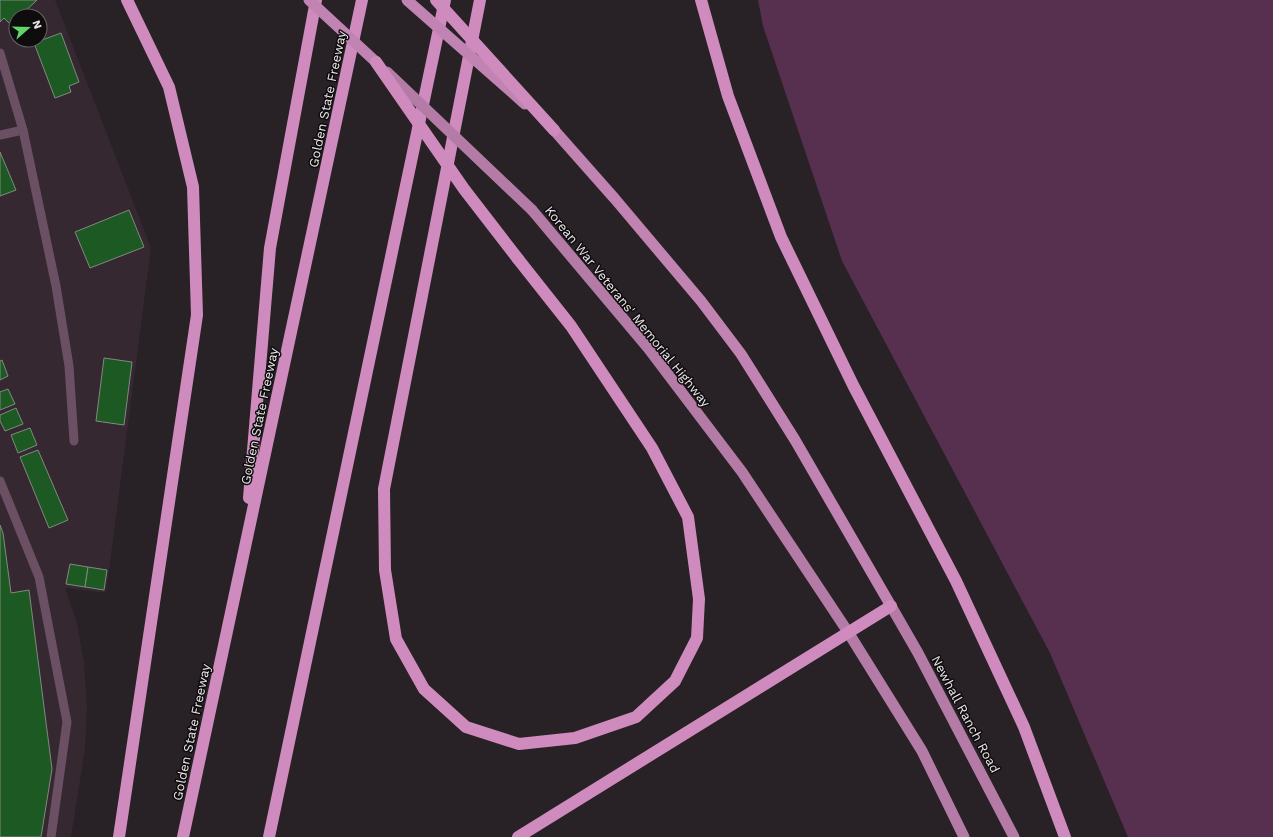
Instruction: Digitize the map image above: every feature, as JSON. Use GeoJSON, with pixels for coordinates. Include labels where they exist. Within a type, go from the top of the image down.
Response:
{"type":"FeatureCollection","features":[{"type":"Feature","properties":{"kind":"highway"},"geometry":{"type":"LineString","coordinates":[[119,837],[197,315],[193,187],[169,87],[127,0]]}},
{"type":"Feature","properties":{"kind":"highway","name":"Korean War Veterans' Memorial Highway"},"geometry":{"type":"LineString","coordinates":[[309,0],[376,62]]}},
{"type":"Feature","properties":{"kind":"highway"},"geometry":{"type":"LineString","coordinates":[[245,549],[270,248],[316,0]]}},
{"type":"Feature","properties":{"kind":"highway","name":"Golden State Freeway"},"geometry":{"type":"LineString","coordinates":[[183,837],[362,0]]}},
{"type":"Feature","properties":{"kind":"highway"},"geometry":{"type":"LineString","coordinates":[[407,0],[554,130]]}},
{"type":"Feature","properties":{"kind":"highway"},"geometry":{"type":"LineString","coordinates":[[436,0],[615,199],[701,301],[740,354],[795,440],[891,606],[518,837]]}},
{"type":"Feature","properties":{"kind":"highway"},"geometry":{"type":"LineString","coordinates":[[269,837],[445,0]]}},
{"type":"Feature","properties":{"kind":"highway"},"geometry":{"type":"LineString","coordinates":[[376,62],[464,189],[571,326],[652,448],[688,518],[699,599],[697,638],[675,681],[636,717],[575,738],[518,744],[466,727],[424,689],[396,639],[385,570],[384,489],[480,0]]}},
{"type":"Feature","properties":{"kind":"highway"},"geometry":{"type":"LineString","coordinates":[[701,0],[728,96],[781,237],[853,385],[959,588],[1024,727],[1065,837]]}},
{"type":"Feature","properties":{"kind":"main road","name":"Korean War Veterans' Memorial Highway"},"geometry":{"type":"LineString","coordinates":[[376,62],[532,210],[648,348],[742,472],[848,632]]}},
{"type":"Feature","properties":{"kind":"main road","name":"Newhall Ranch Road"},"geometry":{"type":"LineString","coordinates":[[891,606],[922,660],[1014,837]]}},
{"type":"Feature","properties":{"kind":"main road"},"geometry":{"type":"LineString","coordinates":[[848,632],[922,751],[964,837]]}},
{"type":"Feature","properties":{"kind":"lane"},"geometry":{"type":"LineString","coordinates":[[0,53],[23,130],[56,286],[69,366],[74,441]]}},
{"type":"Feature","properties":{"kind":"lane"},"geometry":{"type":"LineString","coordinates":[[0,135],[23,130]]}},
{"type":"Feature","properties":{"kind":"lane"},"geometry":{"type":"LineString","coordinates":[[0,481],[39,577],[67,722],[51,837]]}},
{"type":"Feature","properties":{"kind":"shaded area"},"geometry":{"type":"Polygon","coordinates":[[[0,0],[55,0],[151,248],[106,593],[65,588],[77,623],[84,663],[87,707],[85,749],[71,837],[0,837],[0,0]]]}},
{"type":"Feature","properties":{"kind":"shaded area"},"geometry":{"type":"Polygon","coordinates":[[[758,0],[1273,0],[1273,837],[1128,837],[1050,653],[842,261],[763,26],[758,0]]]}},
{"type":"Feature","properties":{"kind":"building"},"geometry":{"type":"Polygon","coordinates":[[[0,0],[37,0],[28,8],[8,8],[8,22],[4,18],[0,22],[0,0]]]}},
{"type":"Feature","properties":{"kind":"building"},"geometry":{"type":"Polygon","coordinates":[[[61,33],[79,82],[69,86],[71,92],[55,98],[36,48],[48,48],[48,38],[61,33]]]}},
{"type":"Feature","properties":{"kind":"building"},"geometry":{"type":"Polygon","coordinates":[[[0,152],[16,190],[0,196],[0,152]]]}},
{"type":"Feature","properties":{"kind":"building"},"geometry":{"type":"Polygon","coordinates":[[[129,210],[144,247],[90,268],[75,232],[129,210]]]}},
{"type":"Feature","properties":{"kind":"building"},"geometry":{"type":"Polygon","coordinates":[[[104,358],[132,362],[124,425],[96,421],[104,358]]]}},
{"type":"Feature","properties":{"kind":"building"},"geometry":{"type":"Polygon","coordinates":[[[2,360],[8,376],[0,380],[0,361],[2,360]]]}},
{"type":"Feature","properties":{"kind":"building"},"geometry":{"type":"Polygon","coordinates":[[[8,389],[15,404],[0,410],[0,392],[8,389]]]}},
{"type":"Feature","properties":{"kind":"building"},"geometry":{"type":"Polygon","coordinates":[[[16,408],[23,424],[5,431],[0,421],[0,415],[16,408]]]}},
{"type":"Feature","properties":{"kind":"building"},"geometry":{"type":"Polygon","coordinates":[[[30,428],[37,445],[18,453],[11,435],[30,428]]]}},
{"type":"Feature","properties":{"kind":"building"},"geometry":{"type":"Polygon","coordinates":[[[38,450],[68,520],[49,528],[20,457],[38,450]]]}},
{"type":"Feature","properties":{"kind":"building"},"geometry":{"type":"Polygon","coordinates":[[[0,525],[3,533],[11,593],[29,590],[52,769],[41,837],[0,837],[0,525]]]}},
{"type":"Feature","properties":{"kind":"building"},"geometry":{"type":"Polygon","coordinates":[[[70,564],[88,567],[85,587],[66,584],[70,564]]]}},
{"type":"Feature","properties":{"kind":"building"},"geometry":{"type":"Polygon","coordinates":[[[88,567],[107,570],[104,590],[85,587],[88,567]]]}}]}
